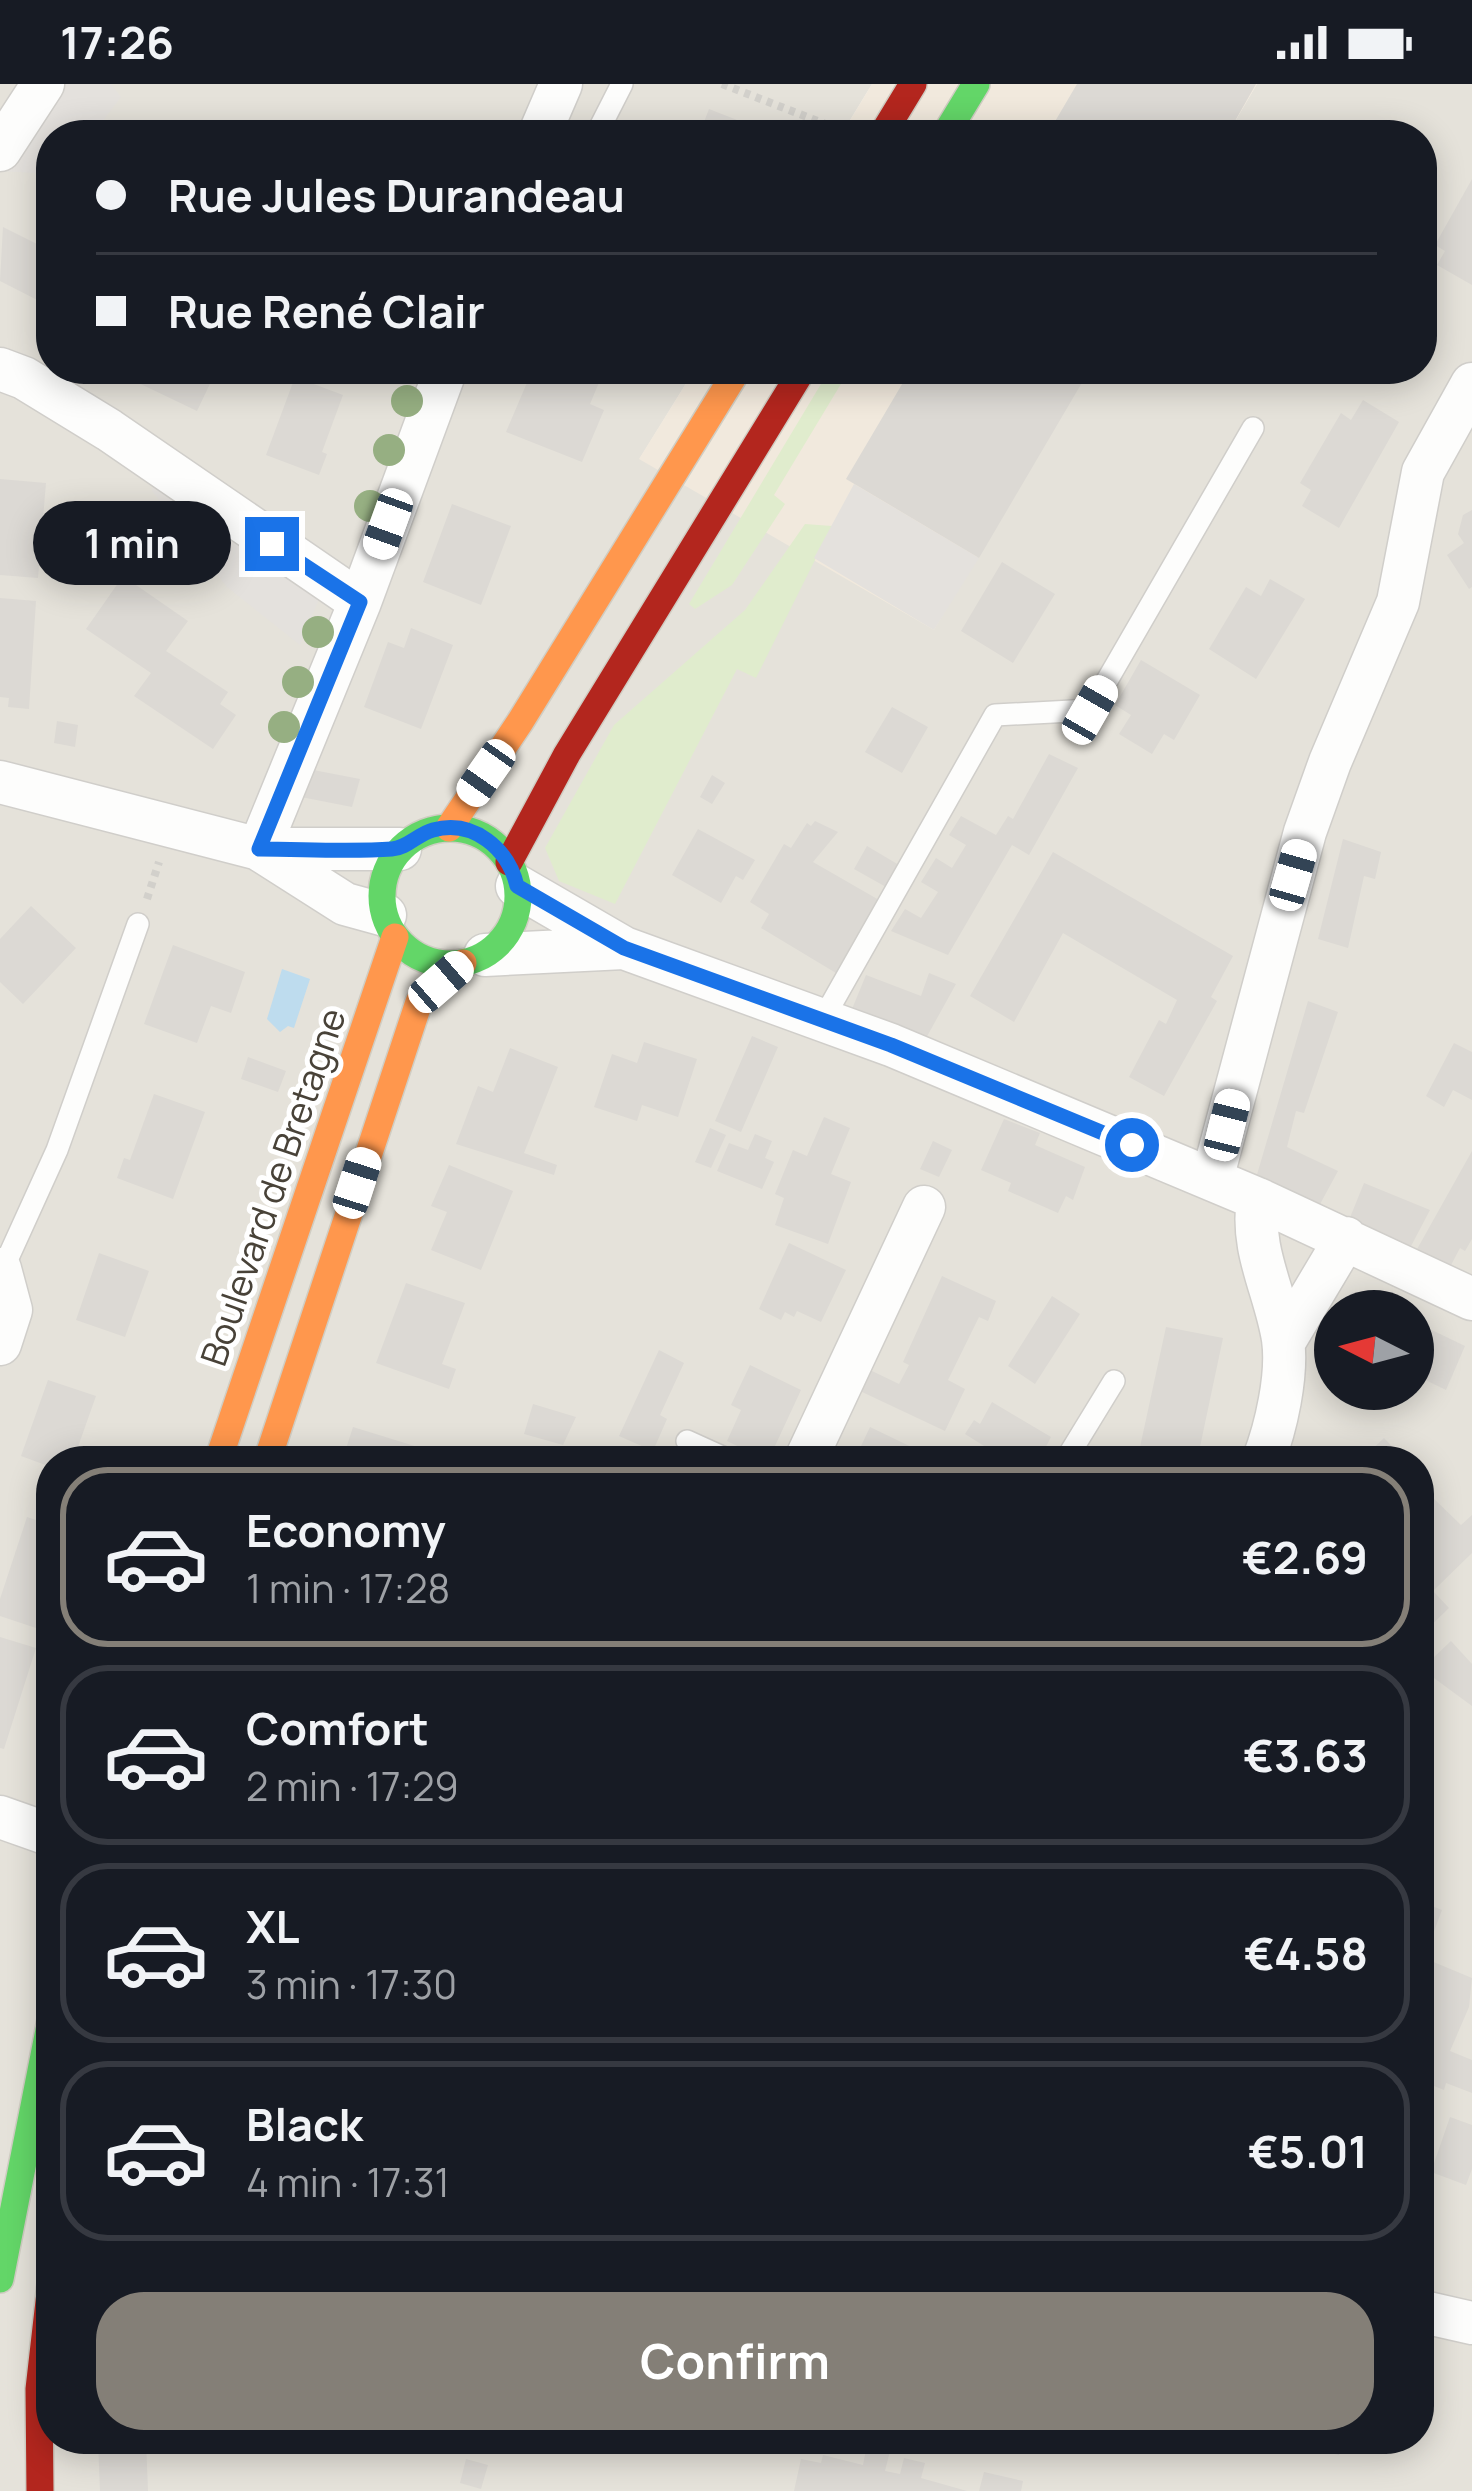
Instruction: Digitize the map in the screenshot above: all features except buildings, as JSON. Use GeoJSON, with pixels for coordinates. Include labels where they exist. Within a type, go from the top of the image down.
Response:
{"type":"FeatureCollection","features":[{"type":"Feature","properties":{"kind":"main road"},"geometry":{"type":"LineString","coordinates":[[891,120],[913,84]]}},
{"type":"Feature","properties":{"kind":"main road"},"geometry":{"type":"LineString","coordinates":[[954,120],[976,84]]}},
{"type":"Feature","properties":{"kind":"main road"},"geometry":{"type":"LineString","coordinates":[[449,827],[729,384]]}},
{"type":"Feature","properties":{"kind":"main road"},"geometry":{"type":"LineString","coordinates":[[271,1446],[419,1001],[511,926],[517,907],[513,874],[567,754],[794,384]]}},
{"type":"Feature","properties":{"kind":"main road"},"geometry":{"type":"LineString","coordinates":[[474,959],[425,959],[390,926],[381,892],[387,869],[400,849],[431,830],[449,827],[484,837],[513,874]]}},
{"type":"Feature","properties":{"kind":"main road","name":"Boulevard de Bretagne"},"geometry":{"type":"LineString","coordinates":[[223,1446],[390,926]]}},
{"type":"Feature","properties":{"kind":"main road"},"geometry":{"type":"LineString","coordinates":[[0,2279],[36,2096]]}},
{"type":"Feature","properties":{"kind":"main road"},"geometry":{"type":"LineString","coordinates":[[40,2454],[40,2491]]}},
{"type":"Feature","properties":{"kind":"street"},"geometry":{"type":"LineString","coordinates":[[0,150],[43,84]]}},
{"type":"Feature","properties":{"kind":"street"},"geometry":{"type":"LineString","coordinates":[[545,120],[561,84]]}},
{"type":"Feature","properties":{"kind":"street"},"geometry":{"type":"LineString","coordinates":[[0,369],[24,378],[109,430],[360,602]]}},
{"type":"Feature","properties":{"kind":"street"},"geometry":{"type":"LineString","coordinates":[[259,849],[360,602],[440,384]]}},
{"type":"Feature","properties":{"kind":"street"},"geometry":{"type":"LineString","coordinates":[[1212,1179],[1305,832],[1398,602],[1423,472],[1472,384]]}},
{"type":"Feature","properties":{"kind":"street"},"geometry":{"type":"LineString","coordinates":[[0,782],[259,849],[400,849]]}},
{"type":"Feature","properties":{"kind":"street"},"geometry":{"type":"LineString","coordinates":[[259,849],[345,904],[390,926]]}},
{"type":"Feature","properties":{"kind":"street"},"geometry":{"type":"LineString","coordinates":[[513,874],[624,948],[823,1019],[1212,1179],[1472,1299]]}},
{"type":"Feature","properties":{"kind":"street"},"geometry":{"type":"LineString","coordinates":[[474,959],[624,948]]}},
{"type":"Feature","properties":{"kind":"street"},"geometry":{"type":"LineString","coordinates":[[1258,1199],[1257,1246],[1284,1342],[1276,1428],[1269,1446]]}},
{"type":"Feature","properties":{"kind":"street"},"geometry":{"type":"LineString","coordinates":[[812,1446],[925,1207]]}},
{"type":"Feature","properties":{"kind":"street"},"geometry":{"type":"LineString","coordinates":[[1284,1342],[1346,1238]]}},
{"type":"Feature","properties":{"kind":"street"},"geometry":{"type":"LineString","coordinates":[[0,1344],[11,1310],[1,1270]]}},
{"type":"Feature","properties":{"kind":"street"},"geometry":{"type":"LineString","coordinates":[[0,1817],[36,1830]]}},
{"type":"Feature","properties":{"kind":"street"},"geometry":{"type":"LineString","coordinates":[[1434,2314],[1472,2323]]}},
{"type":"Feature","properties":{"kind":"lane"},"geometry":{"type":"LineString","coordinates":[[604,120],[622,84]]}},
{"type":"Feature","properties":{"kind":"lane"},"geometry":{"type":"LineString","coordinates":[[823,1019],[995,715],[1090,710],[1253,428]]}},
{"type":"Feature","properties":{"kind":"lane"},"geometry":{"type":"LineString","coordinates":[[1,1270],[57,1150],[138,924]]}},
{"type":"Feature","properties":{"kind":"lane"},"geometry":{"type":"LineString","coordinates":[[1074,1446],[1114,1381]]}},
{"type":"Feature","properties":{"kind":"lane"},"geometry":{"type":"LineString","coordinates":[[687,1441],[698,1446]]}},
{"type":"Feature","properties":{"kind":"path"},"geometry":{"type":"LineString","coordinates":[[722,84],[816,120]]}},
{"type":"Feature","properties":{"kind":"path"},"geometry":{"type":"LineString","coordinates":[[138,924],[172,826]]}},
{"type":"Feature","properties":{"kind":"shaded area"},"geometry":{"type":"Polygon","coordinates":[[[0,84],[872,84],[850,120],[36,120],[36,384],[686,384],[640,458],[1012,384],[1437,384],[1437,120],[1236,120],[1257,84],[1472,84],[1472,2491],[0,2491],[0,84]]]}},
{"type":"Feature","properties":{"kind":"shaded area"},"geometry":{"type":"Polygon","coordinates":[[[43,84],[111,84],[121,97],[103,120],[36,120],[36,173],[0,171],[0,150],[43,84]]]}},
{"type":"Feature","properties":{"kind":"shaded area"},"geometry":{"type":"Polygon","coordinates":[[[872,84],[1257,84],[1236,120],[850,120],[872,84]]]}},
{"type":"Feature","properties":{"kind":"shaded area"},"geometry":{"type":"Polygon","coordinates":[[[686,384],[1079,384],[934,630],[639,459],[686,384]]]}},
{"type":"Feature","properties":{"kind":"shaded area"},"geometry":{"type":"Polygon","coordinates":[[[157,464],[327,580],[300,645],[227,587],[152,491],[157,464]]]}},
{"type":"Feature","properties":{"kind":"shaded area"},"geometry":{"type":"Polygon","coordinates":[[[854,484],[979,558],[934,630],[814,558],[854,484]]]}},
{"type":"Feature","properties":{"kind":"green space"},"geometry":{"type":"Polygon","coordinates":[[[821,384],[841,384],[774,495],[785,504],[732,585],[695,609],[689,604],[821,384]]]}},
{"type":"Feature","properties":{"kind":"green space"},"geometry":{"type":"Polygon","coordinates":[[[805,524],[832,526],[756,678],[737,669],[615,904],[559,881],[545,848],[614,725],[745,610],[805,524]]]}},
{"type":"Feature","properties":{"kind":"water"},"geometry":{"type":"Polygon","coordinates":[[[282,969],[310,979],[294,1028],[280,1032],[267,1019],[282,969]]]}},
{"type":"Feature","properties":{"kind":"traffic: fast"},"geometry":{"type":"LineString","coordinates":[[954,120],[976,84]]}},
{"type":"Feature","properties":{"kind":"traffic: fast"},"geometry":{"type":"LineString","coordinates":[[450,828],[476,833],[498,848],[513,870],[518,896],[513,922],[498,944],[476,959],[450,964],[424,959],[402,944],[387,922],[382,896],[387,870],[402,848],[424,833],[450,828]]}},
{"type":"Feature","properties":{"kind":"traffic: fast"},"geometry":{"type":"LineString","coordinates":[[0,2279],[36,2096]]}},
{"type":"Feature","properties":{"kind":"traffic: slow"},"geometry":{"type":"LineString","coordinates":[[449,828],[729,384]]}},
{"type":"Feature","properties":{"kind":"traffic: slow"},"geometry":{"type":"LineString","coordinates":[[223,1446],[395,937]]}},
{"type":"Feature","properties":{"kind":"traffic: slow"},"geometry":{"type":"LineString","coordinates":[[272,1446],[419,1002],[463,963]]}},
{"type":"Feature","properties":{"kind":"traffic: jam"},"geometry":{"type":"LineString","coordinates":[[891,120],[913,84]]}},
{"type":"Feature","properties":{"kind":"traffic: jam"},"geometry":{"type":"LineString","coordinates":[[509,862],[567,754],[794,384]]}},
{"type":"Feature","properties":{"kind":"traffic: jam"},"geometry":{"type":"LineString","coordinates":[[40,2454],[40,2491]]}},
{"type":"Feature","properties":{"kind":"route"},"geometry":{"type":"LineString","coordinates":[[272,544],[360,602],[259,849],[400,849],[431,830],[467,830],[498,848],[517,886],[624,948],[891,1045],[1132,1145]]}}]}
